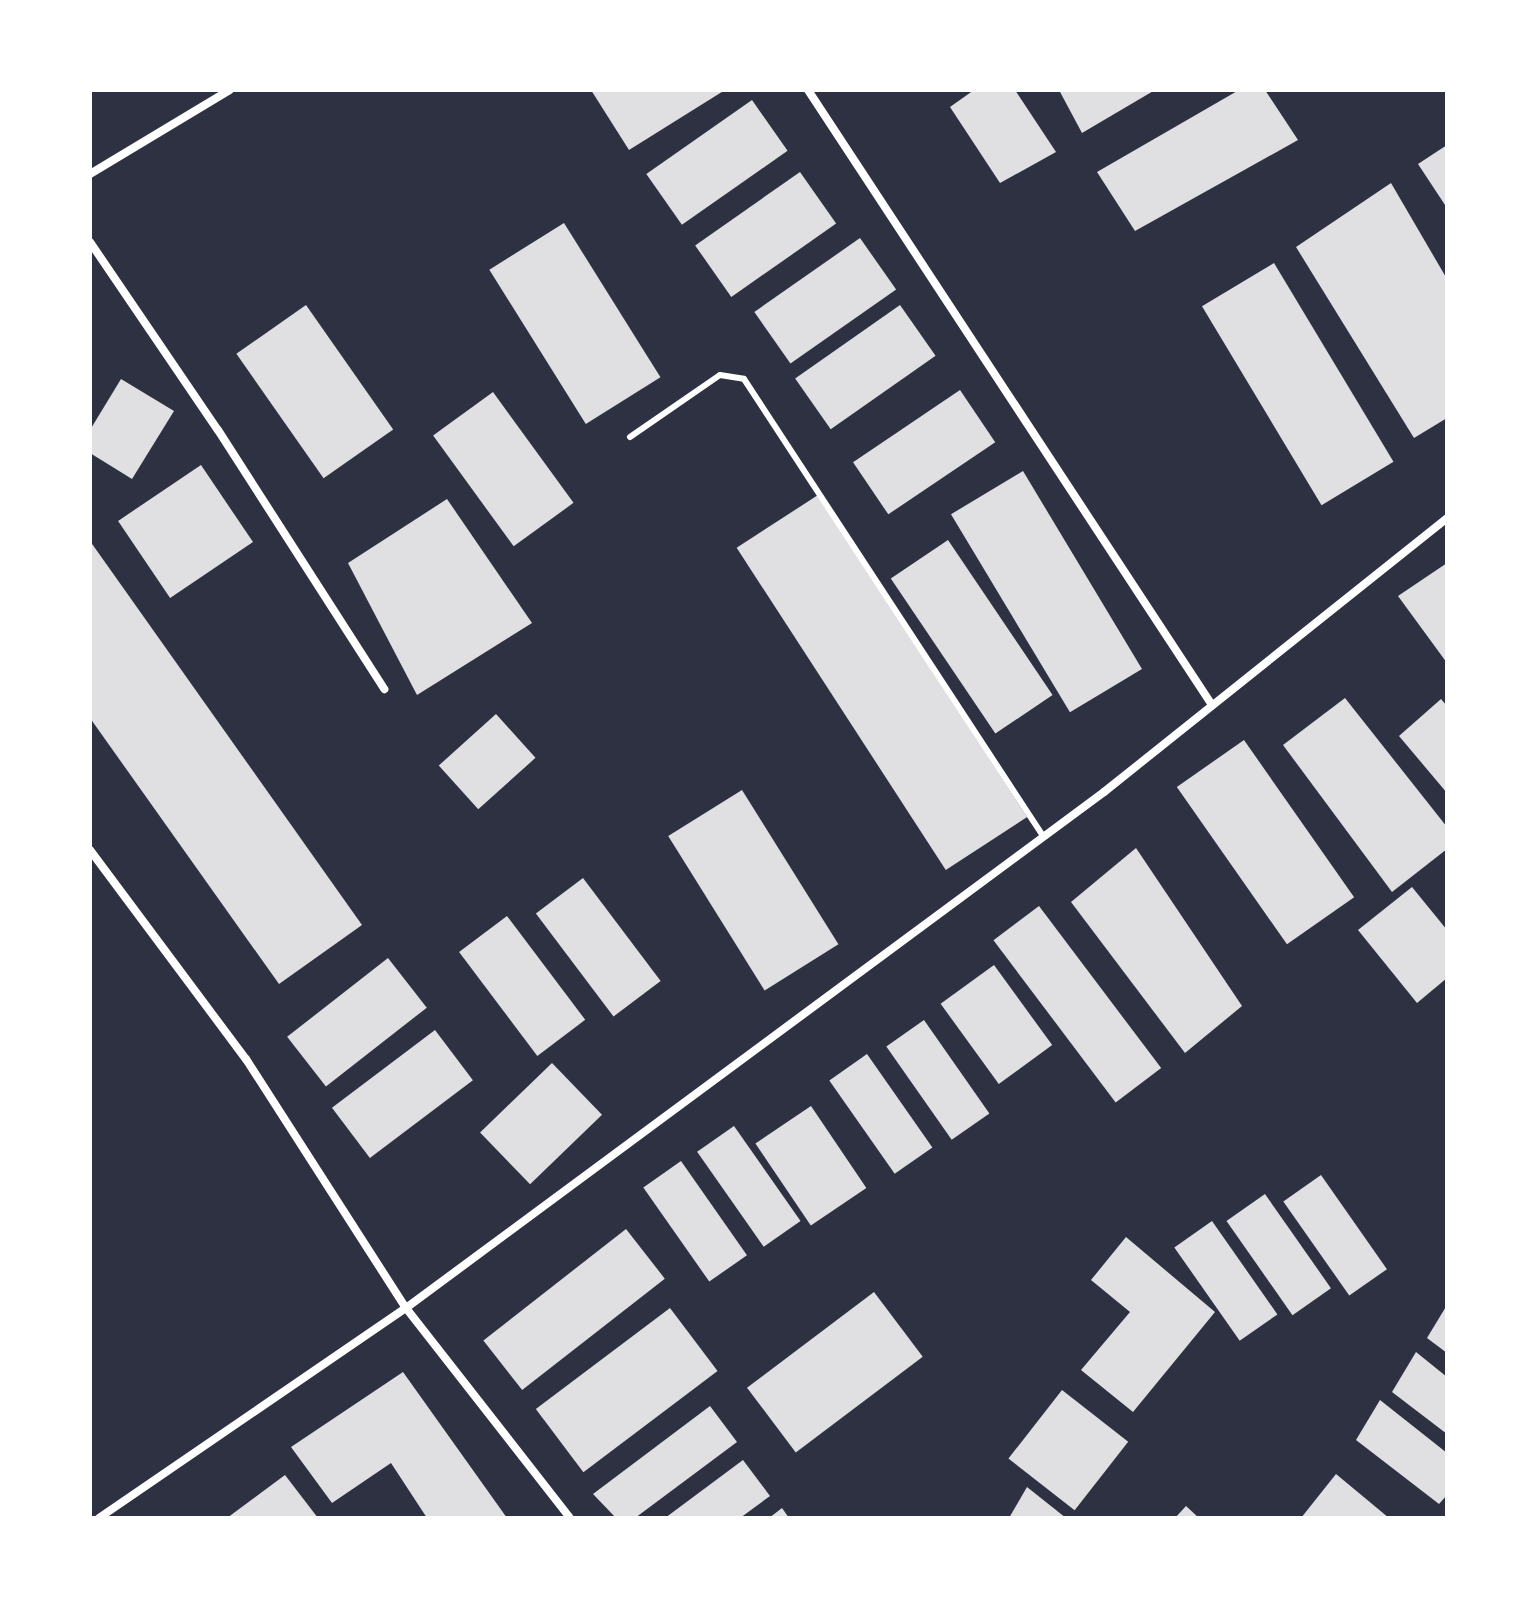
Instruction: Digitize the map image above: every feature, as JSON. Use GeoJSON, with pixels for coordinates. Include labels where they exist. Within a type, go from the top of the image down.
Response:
{"type":"FeatureCollection","features":[{"type":"Feature","properties":{"kind":"street"},"geometry":{"type":"LineString","coordinates":[[90,174],[230,90]]}},
{"type":"Feature","properties":{"kind":"street"},"geometry":{"type":"LineString","coordinates":[[808,90],[1212,705]]}},
{"type":"Feature","properties":{"kind":"street"},"geometry":{"type":"LineString","coordinates":[[90,242],[218,430],[384,689]]}},
{"type":"Feature","properties":{"kind":"street"},"geometry":{"type":"LineString","coordinates":[[99,1518],[406,1308],[1043,836],[1447,518]]}},
{"type":"Feature","properties":{"kind":"street"},"geometry":{"type":"LineString","coordinates":[[90,850],[246,1059],[406,1308],[570,1518]]}},
{"type":"Feature","properties":{"kind":"lane"},"geometry":{"type":"LineString","coordinates":[[630,437],[720,375],[744,379],[1043,836]]}},
{"type":"Feature","properties":{"kind":"building"},"geometry":{"type":"Polygon","coordinates":[[[591,90],[725,90],[629,150],[591,90]]]}},
{"type":"Feature","properties":{"kind":"building"},"geometry":{"type":"Polygon","coordinates":[[[974,90],[1015,90],[1056,152],[1000,183],[950,107],[974,90]]]}},
{"type":"Feature","properties":{"kind":"building"},"geometry":{"type":"Polygon","coordinates":[[[1059,90],[1155,90],[1082,133],[1059,90]]]}},
{"type":"Feature","properties":{"kind":"building"},"geometry":{"type":"Polygon","coordinates":[[[1239,90],[1265,90],[1298,140],[1135,231],[1097,172],[1239,90]]]}},
{"type":"Feature","properties":{"kind":"building"},"geometry":{"type":"Polygon","coordinates":[[[752,100],[788,151],[682,225],[646,174],[752,100]]]}},
{"type":"Feature","properties":{"kind":"building"},"geometry":{"type":"Polygon","coordinates":[[[1447,145],[1447,208],[1418,164],[1447,145]]]}},
{"type":"Feature","properties":{"kind":"building"},"geometry":{"type":"Polygon","coordinates":[[[800,172],[836,224],[731,297],[695,245],[800,172]]]}},
{"type":"Feature","properties":{"kind":"building"},"geometry":{"type":"Polygon","coordinates":[[[1391,183],[1447,279],[1447,418],[1414,438],[1296,247],[1391,183]]]}},
{"type":"Feature","properties":{"kind":"building"},"geometry":{"type":"Polygon","coordinates":[[[564,223],[660,377],[586,424],[489,270],[564,223]]]}},
{"type":"Feature","properties":{"kind":"building"},"geometry":{"type":"Polygon","coordinates":[[[860,238],[896,290],[790,364],[754,312],[860,238]]]}},
{"type":"Feature","properties":{"kind":"building"},"geometry":{"type":"Polygon","coordinates":[[[1274,263],[1393,462],[1321,505],[1202,306],[1274,263]]]}},
{"type":"Feature","properties":{"kind":"building"},"geometry":{"type":"Polygon","coordinates":[[[306,305],[393,430],[324,478],[236,354],[306,305]]]}},
{"type":"Feature","properties":{"kind":"building"},"geometry":{"type":"Polygon","coordinates":[[[900,305],[936,356],[831,429],[795,378],[900,305]]]}},
{"type":"Feature","properties":{"kind":"building"},"geometry":{"type":"Polygon","coordinates":[[[121,379],[174,411],[132,479],[90,453],[90,430],[121,379]]]}},
{"type":"Feature","properties":{"kind":"building"},"geometry":{"type":"Polygon","coordinates":[[[960,390],[995,442],[888,514],[853,462],[960,390]]]}},
{"type":"Feature","properties":{"kind":"building"},"geometry":{"type":"Polygon","coordinates":[[[493,392],[574,503],[514,546],[433,435],[493,392]]]}},
{"type":"Feature","properties":{"kind":"building"},"geometry":{"type":"Polygon","coordinates":[[[201,465],[253,542],[170,598],[118,521],[201,465]]]}},
{"type":"Feature","properties":{"kind":"building"},"geometry":{"type":"Polygon","coordinates":[[[1023,471],[1142,669],[1070,712],[951,514],[1023,471]]]}},
{"type":"Feature","properties":{"kind":"building"},"geometry":{"type":"Polygon","coordinates":[[[818,495],[1027,817],[946,870],[737,548],[818,495]]]}},
{"type":"Feature","properties":{"kind":"building"},"geometry":{"type":"Polygon","coordinates":[[[447,499],[532,623],[417,695],[348,563],[447,499]]]}},
{"type":"Feature","properties":{"kind":"building"},"geometry":{"type":"Polygon","coordinates":[[[948,540],[1053,695],[995,734],[891,579],[948,540]]]}},
{"type":"Feature","properties":{"kind":"building"},"geometry":{"type":"Polygon","coordinates":[[[90,541],[362,925],[279,984],[90,718],[90,541]]]}},
{"type":"Feature","properties":{"kind":"building"},"geometry":{"type":"Polygon","coordinates":[[[1447,563],[1447,663],[1398,596],[1447,563]]]}},
{"type":"Feature","properties":{"kind":"building"},"geometry":{"type":"Polygon","coordinates":[[[1345,698],[1447,827],[1447,849],[1392,892],[1283,745],[1345,698]]]}},
{"type":"Feature","properties":{"kind":"building"},"geometry":{"type":"Polygon","coordinates":[[[1441,699],[1447,706],[1447,793],[1399,736],[1441,699]]]}},
{"type":"Feature","properties":{"kind":"building"},"geometry":{"type":"Polygon","coordinates":[[[496,714],[535,758],[478,809],[439,766],[496,714]]]}},
{"type":"Feature","properties":{"kind":"building"},"geometry":{"type":"Polygon","coordinates":[[[1244,740],[1354,897],[1287,944],[1177,787],[1244,740]]]}},
{"type":"Feature","properties":{"kind":"building"},"geometry":{"type":"Polygon","coordinates":[[[742,790],[838,944],[765,990],[668,836],[742,790]]]}},
{"type":"Feature","properties":{"kind":"building"},"geometry":{"type":"Polygon","coordinates":[[[1136,848],[1242,1006],[1185,1053],[1071,902],[1136,848]]]}},
{"type":"Feature","properties":{"kind":"building"},"geometry":{"type":"Polygon","coordinates":[[[583,878],[661,981],[614,1017],[536,914],[583,878]]]}},
{"type":"Feature","properties":{"kind":"building"},"geometry":{"type":"Polygon","coordinates":[[[1412,887],[1447,930],[1447,978],[1417,1003],[1358,930],[1412,887]]]}},
{"type":"Feature","properties":{"kind":"building"},"geometry":{"type":"Polygon","coordinates":[[[1039,906],[1161,1068],[1116,1102],[993,940],[1039,906]]]}},
{"type":"Feature","properties":{"kind":"building"},"geometry":{"type":"Polygon","coordinates":[[[507,916],[585,1020],[537,1056],[459,952],[507,916]]]}},
{"type":"Feature","properties":{"kind":"building"},"geometry":{"type":"Polygon","coordinates":[[[388,958],[427,1008],[326,1086],[287,1037],[388,958]]]}},
{"type":"Feature","properties":{"kind":"building"},"geometry":{"type":"Polygon","coordinates":[[[994,965],[1052,1045],[999,1084],[941,1004],[994,965]]]}},
{"type":"Feature","properties":{"kind":"building"},"geometry":{"type":"Polygon","coordinates":[[[924,1020],[989,1113],[952,1140],[886,1046],[924,1020]]]}},
{"type":"Feature","properties":{"kind":"building"},"geometry":{"type":"Polygon","coordinates":[[[435,1030],[473,1080],[370,1158],[332,1108],[435,1030]]]}},
{"type":"Feature","properties":{"kind":"building"},"geometry":{"type":"Polygon","coordinates":[[[867,1054],[932,1147],[895,1174],[829,1080],[867,1054]]]}},
{"type":"Feature","properties":{"kind":"building"},"geometry":{"type":"Polygon","coordinates":[[[552,1063],[602,1115],[530,1184],[480,1132],[552,1063]]]}},
{"type":"Feature","properties":{"kind":"building"},"geometry":{"type":"Polygon","coordinates":[[[811,1106],[866,1188],[811,1226],[755,1143],[811,1106]]]}},
{"type":"Feature","properties":{"kind":"building"},"geometry":{"type":"Polygon","coordinates":[[[734,1126],[801,1221],[764,1247],[697,1152],[734,1126]]]}},
{"type":"Feature","properties":{"kind":"building"},"geometry":{"type":"Polygon","coordinates":[[[681,1161],[747,1255],[709,1282],[643,1187],[681,1161]]]}},
{"type":"Feature","properties":{"kind":"building"},"geometry":{"type":"Polygon","coordinates":[[[1321,1175],[1387,1269],[1349,1296],[1283,1201],[1321,1175]]]}},
{"type":"Feature","properties":{"kind":"building"},"geometry":{"type":"Polygon","coordinates":[[[1265,1194],[1331,1288],[1292,1315],[1226,1221],[1265,1194]]]}},
{"type":"Feature","properties":{"kind":"building"},"geometry":{"type":"Polygon","coordinates":[[[1212,1221],[1277,1314],[1240,1341],[1174,1247],[1212,1221]]]}},
{"type":"Feature","properties":{"kind":"building"},"geometry":{"type":"Polygon","coordinates":[[[626,1229],[665,1279],[522,1390],[483,1340],[626,1229]]]}},
{"type":"Feature","properties":{"kind":"building"},"geometry":{"type":"Polygon","coordinates":[[[1126,1237],[1215,1312],[1133,1412],[1081,1370],[1130,1312],[1091,1280],[1126,1237]]]}},
{"type":"Feature","properties":{"kind":"building"},"geometry":{"type":"Polygon","coordinates":[[[874,1292],[923,1357],[796,1452],[747,1388],[874,1292]]]}},
{"type":"Feature","properties":{"kind":"building"},"geometry":{"type":"Polygon","coordinates":[[[1447,1305],[1447,1353],[1427,1338],[1447,1305]]]}},
{"type":"Feature","properties":{"kind":"building"},"geometry":{"type":"Polygon","coordinates":[[[670,1308],[718,1371],[583,1472],[536,1409],[670,1308]]]}},
{"type":"Feature","properties":{"kind":"building"},"geometry":{"type":"Polygon","coordinates":[[[1416,1352],[1447,1377],[1447,1434],[1392,1392],[1416,1352]]]}},
{"type":"Feature","properties":{"kind":"building"},"geometry":{"type":"Polygon","coordinates":[[[403,1372],[507,1518],[427,1518],[391,1463],[332,1503],[291,1447],[403,1372]]]}},
{"type":"Feature","properties":{"kind":"building"},"geometry":{"type":"Polygon","coordinates":[[[1062,1390],[1128,1442],[1075,1510],[1008,1459],[1062,1390]]]}},
{"type":"Feature","properties":{"kind":"building"},"geometry":{"type":"Polygon","coordinates":[[[1380,1400],[1447,1453],[1447,1495],[1439,1504],[1356,1440],[1380,1400]]]}},
{"type":"Feature","properties":{"kind":"building"},"geometry":{"type":"Polygon","coordinates":[[[710,1406],[737,1442],[635,1518],[616,1518],[593,1494],[710,1406]]]}},
{"type":"Feature","properties":{"kind":"building"},"geometry":{"type":"Polygon","coordinates":[[[743,1460],[770,1496],[740,1518],[665,1518],[743,1460]]]}},
{"type":"Feature","properties":{"kind":"building"},"geometry":{"type":"Polygon","coordinates":[[[1336,1474],[1389,1518],[1301,1518],[1336,1474]]]}},
{"type":"Feature","properties":{"kind":"building"},"geometry":{"type":"Polygon","coordinates":[[[285,1475],[318,1518],[227,1518],[285,1475]]]}},
{"type":"Feature","properties":{"kind":"building"},"geometry":{"type":"Polygon","coordinates":[[[1027,1487],[1066,1518],[1009,1518],[1027,1487]]]}},
{"type":"Feature","properties":{"kind":"building"},"geometry":{"type":"Polygon","coordinates":[[[1186,1506],[1199,1518],[1175,1518],[1186,1506]]]}},
{"type":"Feature","properties":{"kind":"building"},"geometry":{"type":"Polygon","coordinates":[[[782,1508],[789,1518],[769,1518],[782,1508]]]}}]}
